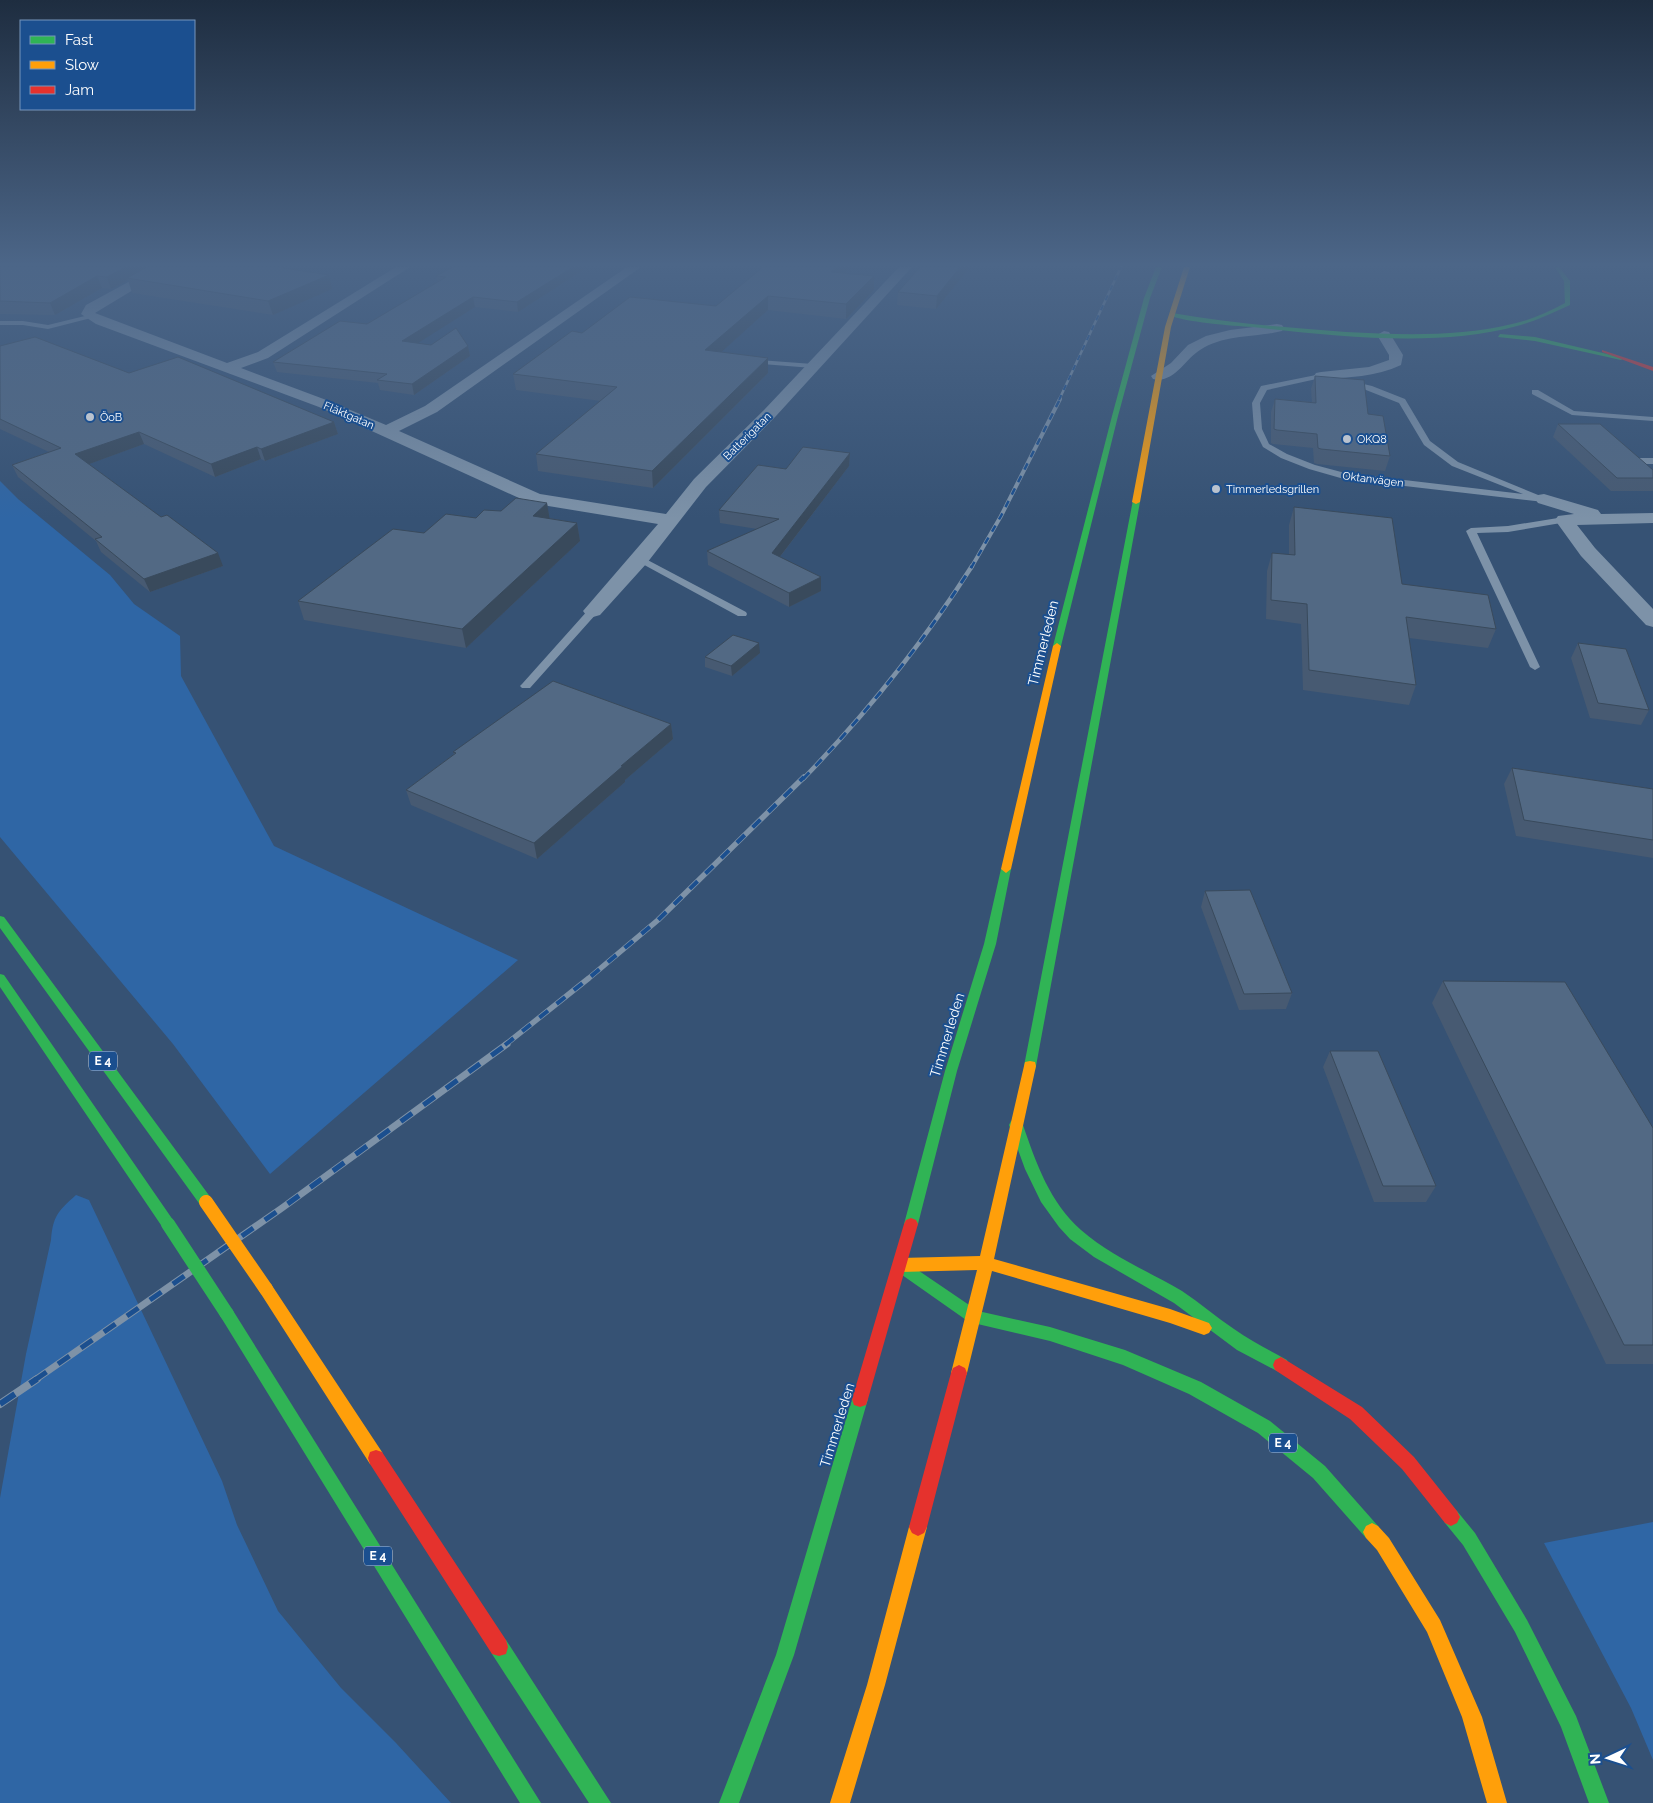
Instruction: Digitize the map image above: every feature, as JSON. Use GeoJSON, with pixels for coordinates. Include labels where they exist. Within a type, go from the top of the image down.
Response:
{"type":"FeatureCollection","features":[{"type":"Feature","properties":{"kind":"main road","name":"Timmerleden"},"geometry":{"type":"LineString","coordinates":[[729,1803],[784,1655],[900,1264],[951,1071],[990,944],[1042,710],[1147,351]]}},
{"type":"Feature","properties":{"kind":"main road","name":"Timmerleden"},"geometry":{"type":"LineString","coordinates":[[840,1803],[876,1685],[974,1317],[1037,1032],[1116,596],[1149,437],[1158,376],[1158,351]]}},
{"type":"Feature","properties":{"kind":"main road"},"geometry":{"type":"LineString","coordinates":[[1590,351],[1621,358]]}},
{"type":"Feature","properties":{"kind":"main road"},"geometry":{"type":"LineString","coordinates":[[1602,351],[1653,369]]}},
{"type":"Feature","properties":{"kind":"main road","name":"E 4"},"geometry":{"type":"LineString","coordinates":[[0,920],[206,1202],[266,1289],[601,1803]]}},
{"type":"Feature","properties":{"kind":"main road","name":"E 4"},"geometry":{"type":"LineString","coordinates":[[0,978],[227,1314],[530,1801]]}},
{"type":"Feature","properties":{"kind":"main road"},"geometry":{"type":"LineString","coordinates":[[1016,1124],[1029,1164],[1042,1189],[1056,1212],[1075,1234],[1103,1254],[1179,1298],[1238,1341],[1302,1377],[1356,1413],[1408,1464],[1469,1539],[1521,1626],[1569,1723],[1599,1803]]}},
{"type":"Feature","properties":{"kind":"main road"},"geometry":{"type":"LineString","coordinates":[[900,1264],[986,1263],[1170,1316],[1238,1341]]}},
{"type":"Feature","properties":{"kind":"main road","name":"E 4"},"geometry":{"type":"LineString","coordinates":[[900,1264],[974,1317],[1050,1334],[1125,1358],[1196,1388],[1264,1427],[1319,1472],[1383,1544],[1434,1626],[1472,1717],[1497,1803]]}},
{"type":"Feature","properties":{"kind":"street","name":"Fläktgatan"},"geometry":{"type":"LineString","coordinates":[[184,351],[324,404],[536,499],[670,520]]}},
{"type":"Feature","properties":{"kind":"street"},"geometry":{"type":"LineString","coordinates":[[227,368],[269,351]]}},
{"type":"Feature","properties":{"kind":"street"},"geometry":{"type":"LineString","coordinates":[[386,431],[431,409],[514,351]]}},
{"type":"Feature","properties":{"kind":"street","name":"Batterigatan"},"geometry":{"type":"LineString","coordinates":[[593,611],[640,559],[700,483],[770,413],[827,351]]}},
{"type":"Feature","properties":{"kind":"street"},"geometry":{"type":"LineString","coordinates":[[1158,376],[1176,366],[1189,351]]}},
{"type":"Feature","properties":{"kind":"street","name":"Oktanvägen"},"geometry":{"type":"LineString","coordinates":[[1321,376],[1369,372],[1386,367],[1396,362],[1394,351]]}},
{"type":"Feature","properties":{"kind":"street","name":"Oktanvägen"},"geometry":{"type":"LineString","coordinates":[[1544,499],[1607,519]]}},
{"type":"Feature","properties":{"kind":"street","name":"Oktanvägen"},"geometry":{"type":"LineString","coordinates":[[1564,520],[1653,518]]}},
{"type":"Feature","properties":{"kind":"street"},"geometry":{"type":"LineString","coordinates":[[1564,520],[1588,552],[1653,620]]}},
{"type":"Feature","properties":{"kind":"lane"},"geometry":{"type":"LineString","coordinates":[[742,360],[813,366]]}},
{"type":"Feature","properties":{"kind":"lane","name":"Oktanvägen"},"geometry":{"type":"LineString","coordinates":[[1321,376],[1369,388],[1402,401],[1427,443],[1455,464],[1544,499],[1344,476],[1312,467],[1284,456],[1266,445],[1258,430],[1256,403],[1264,388],[1321,376]]}},
{"type":"Feature","properties":{"kind":"lane"},"geometry":{"type":"LineString","coordinates":[[1535,392],[1572,413],[1653,419]]}},
{"type":"Feature","properties":{"kind":"lane"},"geometry":{"type":"LineString","coordinates":[[1638,461],[1653,461]]}},
{"type":"Feature","properties":{"kind":"lane"},"geometry":{"type":"LineString","coordinates":[[1535,667],[1471,531],[1508,529],[1564,520]]}},
{"type":"Feature","properties":{"kind":"lane"},"geometry":{"type":"LineString","coordinates":[[640,559],[742,614]]}},
{"type":"Feature","properties":{"kind":"lane"},"geometry":{"type":"LineString","coordinates":[[526,686],[593,611]]}},
{"type":"Feature","properties":{"kind":"shaded area"},"geometry":{"type":"Polygon","coordinates":[[[0,481],[18,499],[110,575],[134,604],[180,636],[181,676],[274,846],[518,960],[270,1174],[173,1044],[0,837],[0,481]]]}},
{"type":"Feature","properties":{"kind":"shaded area"},"geometry":{"type":"Polygon","coordinates":[[[76,1195],[89,1200],[222,1481],[237,1525],[278,1611],[341,1688],[396,1743],[451,1803],[0,1803],[0,1498],[26,1354],[53,1225],[61,1210],[76,1195]]]}},
{"type":"Feature","properties":{"kind":"shaded area"},"geometry":{"type":"Polygon","coordinates":[[[1653,1522],[1653,1760],[1631,1708],[1544,1543],[1653,1522]]]}},
{"type":"Feature","properties":{"kind":"building"},"geometry":{"type":"Polygon","coordinates":[[[0,351],[72,351],[129,373],[178,357],[334,422],[261,449],[257,447],[211,464],[139,432],[75,454],[161,517],[167,515],[218,553],[144,579],[95,539],[102,537],[12,465],[61,448],[0,419],[0,351]]]}},
{"type":"Feature","properties":{"kind":"building"},"geometry":{"type":"Polygon","coordinates":[[[291,351],[460,351],[412,384],[377,380],[387,374],[273,362],[291,351]]]}},
{"type":"Feature","properties":{"kind":"building"},"geometry":{"type":"Polygon","coordinates":[[[544,351],[714,351],[768,358],[652,471],[536,454],[617,387],[513,374],[544,351]]]}},
{"type":"Feature","properties":{"kind":"building"},"geometry":{"type":"Polygon","coordinates":[[[1315,376],[1364,380],[1368,414],[1383,416],[1390,456],[1321,449],[1318,448],[1317,434],[1274,429],[1275,399],[1316,403],[1315,376]]]}},
{"type":"Feature","properties":{"kind":"building"},"geometry":{"type":"Polygon","coordinates":[[[1558,424],[1600,424],[1653,470],[1653,478],[1617,478],[1558,424]]]}},
{"type":"Feature","properties":{"kind":"building"},"geometry":{"type":"Polygon","coordinates":[[[803,447],[850,453],[772,553],[821,577],[789,593],[707,551],[779,519],[719,510],[758,465],[786,469],[803,447]]]}},
{"type":"Feature","properties":{"kind":"building"},"geometry":{"type":"Polygon","coordinates":[[[516,498],[547,503],[533,516],[577,523],[462,629],[298,601],[393,529],[424,533],[446,514],[476,518],[484,510],[501,511],[516,498]]]}},
{"type":"Feature","properties":{"kind":"building"},"geometry":{"type":"Polygon","coordinates":[[[1294,507],[1392,518],[1402,584],[1488,595],[1496,629],[1406,617],[1416,685],[1309,670],[1307,604],[1271,600],[1272,553],[1295,555],[1294,507]]]}},
{"type":"Feature","properties":{"kind":"building"},"geometry":{"type":"Polygon","coordinates":[[[733,635],[759,643],[731,666],[705,657],[733,635]]]}},
{"type":"Feature","properties":{"kind":"building"},"geometry":{"type":"Polygon","coordinates":[[[1578,643],[1626,649],[1649,710],[1598,703],[1578,643]]]}},
{"type":"Feature","properties":{"kind":"building"},"geometry":{"type":"Polygon","coordinates":[[[553,681],[671,724],[534,843],[406,790],[456,753],[453,752],[553,681]]]}},
{"type":"Feature","properties":{"kind":"building"},"geometry":{"type":"Polygon","coordinates":[[[1512,768],[1653,789],[1653,840],[1524,820],[1512,768]]]}},
{"type":"Feature","properties":{"kind":"building"},"geometry":{"type":"Polygon","coordinates":[[[1250,890],[1292,993],[1244,994],[1205,891],[1250,890]]]}},
{"type":"Feature","properties":{"kind":"building"},"geometry":{"type":"Polygon","coordinates":[[[1443,981],[1565,982],[1653,1128],[1653,1345],[1624,1345],[1443,981]]]}},
{"type":"Feature","properties":{"kind":"building"},"geometry":{"type":"Polygon","coordinates":[[[1330,1051],[1378,1051],[1436,1186],[1383,1186],[1330,1051]]]}},
{"type":"Feature","properties":{"kind":"railway"},"geometry":{"type":"LineString","coordinates":[[1059,400],[1082,351]]}},
{"type":"Feature","properties":{"kind":"railway"},"geometry":{"type":"LineString","coordinates":[[971,568],[1001,516],[1060,399]]}},
{"type":"Feature","properties":{"kind":"railway"},"geometry":{"type":"LineString","coordinates":[[803,779],[850,729],[893,677],[934,622],[972,566]]}},
{"type":"Feature","properties":{"kind":"railway"},"geometry":{"type":"LineString","coordinates":[[505,1045],[658,920],[804,777]]}},
{"type":"Feature","properties":{"kind":"railway"},"geometry":{"type":"LineString","coordinates":[[35,1380],[282,1208],[507,1044]]}},
{"type":"Feature","properties":{"kind":"railway"},"geometry":{"type":"LineString","coordinates":[[0,1404],[37,1379]]}},
{"type":"Feature","properties":{"kind":"traffic: fast"},"geometry":{"type":"LineString","coordinates":[[1057,646],[1133,351]]}},
{"type":"Feature","properties":{"kind":"traffic: fast"},"geometry":{"type":"LineString","coordinates":[[1590,351],[1621,358]]}},
{"type":"Feature","properties":{"kind":"traffic: fast"},"geometry":{"type":"LineString","coordinates":[[1030,1066],[1136,502]]}},
{"type":"Feature","properties":{"kind":"traffic: fast"},"geometry":{"type":"LineString","coordinates":[[911,1224],[951,1071],[990,944],[1006,869]]}},
{"type":"Feature","properties":{"kind":"traffic: fast"},"geometry":{"type":"LineString","coordinates":[[0,920],[206,1202]]}},
{"type":"Feature","properties":{"kind":"traffic: fast"},"geometry":{"type":"LineString","coordinates":[[0,978],[168,1224]]}},
{"type":"Feature","properties":{"kind":"traffic: fast"},"geometry":{"type":"LineString","coordinates":[[1016,1125],[1032,1169],[1046,1197],[1064,1223],[1075,1234],[1087,1244],[1179,1298],[1243,1344],[1281,1365]]}},
{"type":"Feature","properties":{"kind":"traffic: fast"},"geometry":{"type":"LineString","coordinates":[[168,1224],[227,1314]]}},
{"type":"Feature","properties":{"kind":"traffic: fast"},"geometry":{"type":"LineString","coordinates":[[900,1265],[974,1317],[1050,1334],[1125,1358],[1195,1388],[1264,1427],[1319,1472],[1372,1532]]}},
{"type":"Feature","properties":{"kind":"traffic: fast"},"geometry":{"type":"LineString","coordinates":[[227,1314],[531,1803]]}},
{"type":"Feature","properties":{"kind":"traffic: fast"},"geometry":{"type":"LineString","coordinates":[[729,1803],[785,1655],[860,1399]]}},
{"type":"Feature","properties":{"kind":"traffic: fast"},"geometry":{"type":"LineString","coordinates":[[1451,1517],[1469,1539],[1521,1626],[1569,1723],[1599,1803]]}},
{"type":"Feature","properties":{"kind":"traffic: fast"},"geometry":{"type":"LineString","coordinates":[[499,1647],[601,1803]]}},
{"type":"Feature","properties":{"kind":"traffic: slow"},"geometry":{"type":"LineString","coordinates":[[1136,502],[1164,351]]}},
{"type":"Feature","properties":{"kind":"traffic: slow"},"geometry":{"type":"LineString","coordinates":[[1006,869],[1057,646]]}},
{"type":"Feature","properties":{"kind":"traffic: slow"},"geometry":{"type":"LineString","coordinates":[[959,1373],[974,1317],[1030,1066]]}},
{"type":"Feature","properties":{"kind":"traffic: slow"},"geometry":{"type":"LineString","coordinates":[[206,1202],[266,1289]]}},
{"type":"Feature","properties":{"kind":"traffic: slow"},"geometry":{"type":"LineString","coordinates":[[900,1265],[986,1263],[1170,1316],[1204,1328]]}},
{"type":"Feature","properties":{"kind":"traffic: slow"},"geometry":{"type":"LineString","coordinates":[[266,1289],[376,1458]]}},
{"type":"Feature","properties":{"kind":"traffic: slow"},"geometry":{"type":"LineString","coordinates":[[840,1803],[876,1685],[918,1527]]}},
{"type":"Feature","properties":{"kind":"traffic: slow"},"geometry":{"type":"LineString","coordinates":[[1372,1532],[1383,1544],[1434,1626],[1472,1717],[1497,1803]]}},
{"type":"Feature","properties":{"kind":"traffic: jam"},"geometry":{"type":"LineString","coordinates":[[1604,351],[1653,369]]}},
{"type":"Feature","properties":{"kind":"traffic: jam"},"geometry":{"type":"LineString","coordinates":[[860,1399],[911,1224]]}},
{"type":"Feature","properties":{"kind":"traffic: jam"},"geometry":{"type":"LineString","coordinates":[[1281,1365],[1356,1413],[1408,1463],[1451,1517]]}},
{"type":"Feature","properties":{"kind":"traffic: jam"},"geometry":{"type":"LineString","coordinates":[[918,1527],[959,1373]]}},
{"type":"Feature","properties":{"kind":"traffic: jam"},"geometry":{"type":"LineString","coordinates":[[376,1458],[499,1647]]}},
{"type":"Feature","properties":{"kind":"place","name":"ÖoB"},"geometry":{"type":"Point","coordinates":[90,417]}},
{"type":"Feature","properties":{"kind":"place","name":"OKQ8"},"geometry":{"type":"Point","coordinates":[1347,439]}},
{"type":"Feature","properties":{"kind":"place","name":"Timmerledsgrillen"},"geometry":{"type":"Point","coordinates":[1216,489]}}]}
